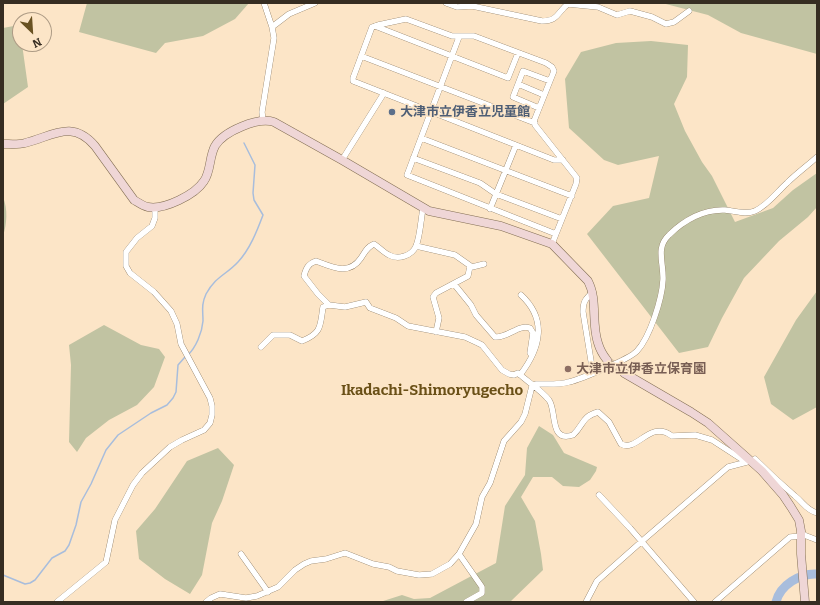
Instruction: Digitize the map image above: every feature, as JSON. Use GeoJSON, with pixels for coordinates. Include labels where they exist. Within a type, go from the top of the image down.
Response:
{"type":"FeatureCollection","features":[{"type":"Feature","properties":{"kind":"street"},"geometry":{"type":"LineString","coordinates":[[263,121],[262,112],[274,38],[264,3]]}},
{"type":"Feature","properties":{"kind":"street"},"geometry":{"type":"LineString","coordinates":[[272,28],[288,14],[315,3]]}},
{"type":"Feature","properties":{"kind":"street"},"geometry":{"type":"LineString","coordinates":[[446,3],[456,7],[472,6],[542,21],[549,21],[556,18],[568,4],[598,7],[617,15],[630,11],[652,17],[666,24],[674,22],[689,11]]}},
{"type":"Feature","properties":{"kind":"street"},"geometry":{"type":"LineString","coordinates":[[535,123],[534,121],[554,71],[552,67],[474,36],[452,36],[406,19],[372,27],[353,81],[554,160],[563,160]]}},
{"type":"Feature","properties":{"kind":"street"},"geometry":{"type":"LineString","coordinates":[[375,26],[508,78],[518,53]]}},
{"type":"Feature","properties":{"kind":"street"},"geometry":{"type":"LineString","coordinates":[[459,37],[407,175],[556,234]]}},
{"type":"Feature","properties":{"kind":"street"},"geometry":{"type":"LineString","coordinates":[[361,56],[535,123],[577,178],[572,196],[552,244]]}},
{"type":"Feature","properties":{"kind":"street"},"geometry":{"type":"LineString","coordinates":[[539,108],[513,97],[523,71],[550,81]]}},
{"type":"Feature","properties":{"kind":"street"},"geometry":{"type":"LineString","coordinates":[[518,84],[544,95]]}},
{"type":"Feature","properties":{"kind":"street"},"geometry":{"type":"LineString","coordinates":[[342,160],[384,93]]}},
{"type":"Feature","properties":{"kind":"street"},"geometry":{"type":"LineString","coordinates":[[3,144],[13,145],[25,143],[54,133],[68,131],[76,132],[90,140],[134,200],[141,205],[156,207],[165,206],[172,203],[191,194],[199,187],[208,173],[214,147],[223,137],[236,130],[263,121],[268,120],[274,122],[423,208],[437,213],[501,226],[552,244],[588,281],[593,292],[597,342],[607,360]]}},
{"type":"Feature","properties":{"kind":"street"},"geometry":{"type":"LineString","coordinates":[[421,138],[572,196]]}},
{"type":"Feature","properties":{"kind":"street"},"geometry":{"type":"LineString","coordinates":[[490,209],[516,145]]}},
{"type":"Feature","properties":{"kind":"street"},"geometry":{"type":"LineString","coordinates":[[532,386],[536,384],[568,383],[630,357],[637,351],[651,326],[663,290],[664,271],[661,247],[664,240],[688,220],[697,215],[725,210],[740,213],[750,212],[764,206],[787,183],[817,157]]}},
{"type":"Feature","properties":{"kind":"street"},"geometry":{"type":"LineString","coordinates":[[413,158],[480,183],[496,194],[562,219]]}},
{"type":"Feature","properties":{"kind":"street"},"geometry":{"type":"LineString","coordinates":[[329,305],[304,276],[306,268],[311,263],[316,261],[332,268],[342,270],[351,267],[360,260],[369,246],[374,244],[390,256],[398,258],[406,256],[412,252],[416,246],[423,208]]}},
{"type":"Feature","properties":{"kind":"street"},"geometry":{"type":"LineString","coordinates":[[57,602],[106,562],[115,520],[133,485],[142,473],[170,447],[204,430],[210,423],[212,415],[210,398],[181,344],[177,324],[171,311],[157,296],[130,273],[126,266],[126,252],[137,238],[152,226],[155,218],[155,210]]}},
{"type":"Feature","properties":{"kind":"street"},"geometry":{"type":"LineString","coordinates":[[416,246],[455,255],[472,267],[484,264]]}},
{"type":"Feature","properties":{"kind":"street"},"geometry":{"type":"LineString","coordinates":[[436,332],[439,318],[433,297],[436,293],[468,276],[470,266]]}},
{"type":"Feature","properties":{"kind":"street"},"geometry":{"type":"LineString","coordinates":[[454,284],[471,305],[476,315],[495,337],[500,337],[521,328],[530,328],[533,333],[530,352],[532,354]]}},
{"type":"Feature","properties":{"kind":"street"},"geometry":{"type":"LineString","coordinates":[[593,292],[585,298],[583,312],[593,373]]}},
{"type":"Feature","properties":{"kind":"street"},"geometry":{"type":"LineString","coordinates":[[520,375],[527,366],[532,354],[538,338],[539,329],[537,319],[529,302],[521,295]]}},
{"type":"Feature","properties":{"kind":"street"},"geometry":{"type":"LineString","coordinates":[[261,347],[273,335],[290,335],[302,341],[314,336],[320,327],[323,307],[329,305],[345,306],[366,302],[370,308],[396,318],[408,326],[465,337],[482,345],[502,370],[509,374],[520,375],[545,396],[550,402],[556,427],[559,434],[562,436],[566,437],[573,435],[589,414],[598,412],[609,422],[620,444],[624,445],[630,445],[652,433],[660,431],[672,436],[696,434],[712,440],[750,461],[797,497],[808,510],[817,514]]}},
{"type":"Feature","properties":{"kind":"street"},"geometry":{"type":"LineString","coordinates":[[624,373],[691,412],[721,433],[762,471],[791,507],[799,520],[801,533],[801,554],[805,602]]}},
{"type":"Feature","properties":{"kind":"street"},"geometry":{"type":"LineString","coordinates":[[206,602],[220,594],[246,598],[268,592],[278,587],[295,570],[304,564],[344,553],[373,564],[389,567],[397,571],[419,575],[432,574],[450,564],[459,554],[476,524],[482,498],[490,483],[504,441],[521,422],[525,414],[532,386]]}},
{"type":"Feature","properties":{"kind":"street"},"geometry":{"type":"LineString","coordinates":[[586,602],[597,581],[728,467],[750,461]]}},
{"type":"Feature","properties":{"kind":"street"},"geometry":{"type":"LineString","coordinates":[[599,496],[694,602]]}},
{"type":"Feature","properties":{"kind":"street"},"geometry":{"type":"LineString","coordinates":[[801,533],[817,540]]}},
{"type":"Feature","properties":{"kind":"street"},"geometry":{"type":"LineString","coordinates":[[715,602],[790,538],[801,533]]}},
{"type":"Feature","properties":{"kind":"street"},"geometry":{"type":"LineString","coordinates":[[241,554],[268,592]]}},
{"type":"Feature","properties":{"kind":"street"},"geometry":{"type":"LineString","coordinates":[[459,554],[482,588],[482,593],[466,602]]}},
{"type":"Feature","properties":{"kind":"green space"},"geometry":{"type":"Polygon","coordinates":[[[87,3],[249,3],[235,19],[203,36],[165,43],[156,53],[79,32],[87,3]]]}},
{"type":"Feature","properties":{"kind":"green space"},"geometry":{"type":"Polygon","coordinates":[[[662,3],[817,3],[817,54],[741,33],[708,15],[662,3]]]}},
{"type":"Feature","properties":{"kind":"green space"},"geometry":{"type":"Polygon","coordinates":[[[12,26],[12,52],[23,52],[28,87],[3,104],[3,28],[12,26]]]}},
{"type":"Feature","properties":{"kind":"green space"},"geometry":{"type":"Polygon","coordinates":[[[651,41],[688,45],[687,77],[674,104],[685,131],[702,162],[712,176],[735,222],[773,208],[793,190],[817,173],[817,207],[808,217],[779,241],[744,278],[708,347],[679,353],[587,234],[613,206],[649,198],[659,156],[618,165],[604,160],[569,128],[565,79],[581,52],[616,43],[651,41]]]}},
{"type":"Feature","properties":{"kind":"green space"},"geometry":{"type":"Polygon","coordinates":[[[3,197],[6,206],[6,216],[3,236],[3,197]]]}},
{"type":"Feature","properties":{"kind":"green space"},"geometry":{"type":"Polygon","coordinates":[[[817,291],[817,407],[793,420],[771,404],[764,377],[796,320],[817,291]]]}},
{"type":"Feature","properties":{"kind":"green space"},"geometry":{"type":"Polygon","coordinates":[[[104,325],[141,345],[159,349],[165,357],[154,387],[137,405],[109,420],[86,438],[77,452],[69,442],[71,365],[69,345],[104,325]]]}},
{"type":"Feature","properties":{"kind":"green space"},"geometry":{"type":"Polygon","coordinates":[[[539,426],[553,435],[564,453],[597,467],[590,480],[579,487],[563,486],[552,477],[533,477],[521,497],[535,521],[543,570],[510,602],[380,602],[402,595],[414,599],[430,598],[496,563],[505,506],[525,475],[527,448],[539,426]]]}},
{"type":"Feature","properties":{"kind":"green space"},"geometry":{"type":"Polygon","coordinates":[[[218,448],[234,465],[222,501],[212,523],[202,575],[190,594],[165,579],[139,559],[136,531],[155,509],[187,461],[218,448]]]}},
{"type":"Feature","properties":{"kind":"waterway"},"geometry":{"type":"LineString","coordinates":[[188,355],[196,344],[201,330],[203,321],[203,305],[206,294],[217,279],[234,266],[242,257],[253,240],[263,215],[254,200],[255,165],[244,143]]}},
{"type":"Feature","properties":{"kind":"waterway"},"geometry":{"type":"LineString","coordinates":[[3,575],[25,584],[30,583],[35,580],[52,558],[65,551],[69,545],[76,525],[81,502],[91,484],[106,450],[118,435],[151,413],[167,405],[173,398],[176,392],[178,365],[185,357]]}},
{"type":"Feature","properties":{"kind":"waterway"},"geometry":{"type":"LineString","coordinates":[[776,602],[778,596],[786,585],[798,578],[811,574],[817,574]]}},
{"type":"Feature","properties":{"kind":"tunnel"},"geometry":{"type":"LineString","coordinates":[[607,360],[624,373]]}},
{"type":"Feature","properties":{"kind":"place","name":"大津市立伊香立児童館"},"geometry":{"type":"Point","coordinates":[392,112]}},
{"type":"Feature","properties":{"kind":"place","name":"大津市立伊香立保育園"},"geometry":{"type":"Point","coordinates":[568,369]}},
{"type":"Feature","properties":{"kind":"district","name":"Ikadachi-Shimoryugecho"},"geometry":{"type":"Point","coordinates":[432,391]}}]}
